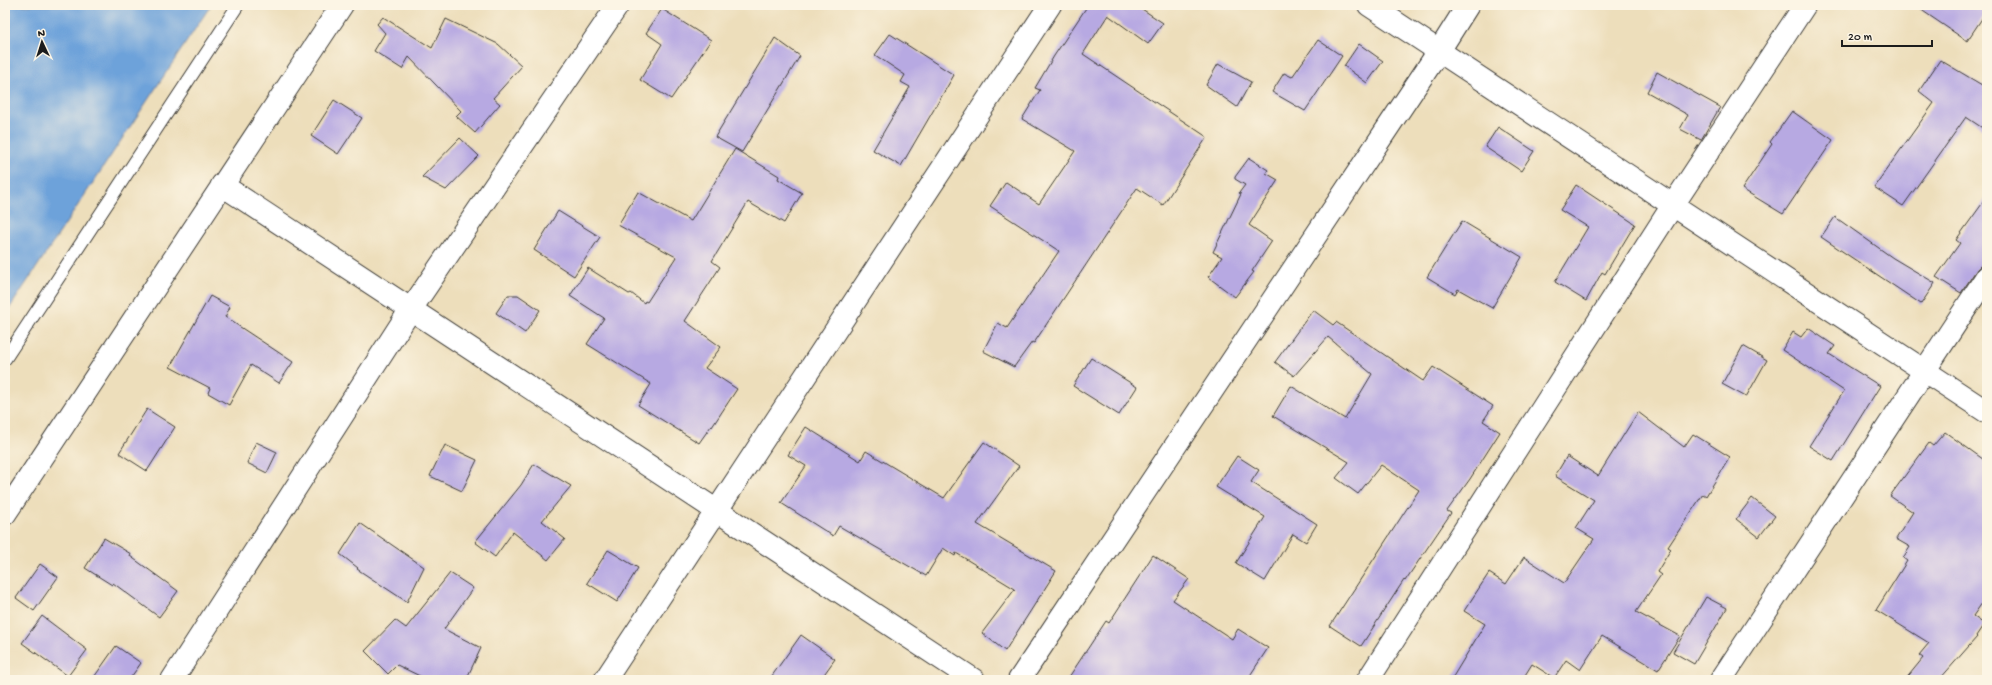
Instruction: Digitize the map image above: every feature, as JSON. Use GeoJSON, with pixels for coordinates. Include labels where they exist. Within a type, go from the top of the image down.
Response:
{"type":"FeatureCollection","features":[{"type":"Feature","properties":{"kind":"street"},"geometry":{"type":"LineString","coordinates":[[5,514],[342,5]]}},
{"type":"Feature","properties":{"kind":"street"},"geometry":{"type":"LineString","coordinates":[[172,680],[411,309],[618,5]]}},
{"type":"Feature","properties":{"kind":"street"},"geometry":{"type":"LineString","coordinates":[[605,680],[1050,5]]}},
{"type":"Feature","properties":{"kind":"street"},"geometry":{"type":"LineString","coordinates":[[1369,5],[1987,412]]}},
{"type":"Feature","properties":{"kind":"street"},"geometry":{"type":"LineString","coordinates":[[1019,680],[1439,51],[1468,5]]}},
{"type":"Feature","properties":{"kind":"street"},"geometry":{"type":"LineString","coordinates":[[1368,680],[1672,205],[1805,5]]}},
{"type":"Feature","properties":{"kind":"street"},"geometry":{"type":"LineString","coordinates":[[222,185],[974,680]]}},
{"type":"Feature","properties":{"kind":"street"},"geometry":{"type":"LineString","coordinates":[[1721,680],[1987,276]]}},
{"type":"Feature","properties":{"kind":"lane"},"geometry":{"type":"LineString","coordinates":[[5,359],[238,5]]}},
{"type":"Feature","properties":{"kind":"water"},"geometry":{"type":"Polygon","coordinates":[[[5,5],[211,5],[5,315],[5,5]]]}},
{"type":"Feature","properties":{"kind":"building"},"geometry":{"type":"Polygon","coordinates":[[[1088,5],[1136,5],[1163,23],[1148,44],[1108,15],[1083,54],[1207,137],[1163,205],[1137,188],[1034,343],[1032,342],[1014,367],[983,351],[998,323],[1007,328],[1059,251],[990,206],[1006,182],[1039,204],[1075,151],[1022,119],[1040,90],[1035,88],[1054,56],[1088,5]]]}},
{"type":"Feature","properties":{"kind":"building"},"geometry":{"type":"Polygon","coordinates":[[[1914,5],[1987,5],[1987,11],[1967,41],[1914,5]]]}},
{"type":"Feature","properties":{"kind":"building"},"geometry":{"type":"Polygon","coordinates":[[[662,9],[711,40],[671,99],[640,80],[662,44],[646,33],[662,9]]]}},
{"type":"Feature","properties":{"kind":"building"},"geometry":{"type":"Polygon","coordinates":[[[383,17],[432,48],[446,19],[498,44],[522,66],[493,98],[500,104],[475,133],[456,116],[461,111],[409,57],[402,69],[374,51],[385,33],[377,24],[383,17]]]}},
{"type":"Feature","properties":{"kind":"building"},"geometry":{"type":"Polygon","coordinates":[[[890,34],[954,75],[901,166],[873,150],[910,87],[901,82],[905,75],[875,55],[890,34]]]}},
{"type":"Feature","properties":{"kind":"building"},"geometry":{"type":"Polygon","coordinates":[[[775,38],[800,56],[742,152],[715,137],[775,38]]]}},
{"type":"Feature","properties":{"kind":"building"},"geometry":{"type":"Polygon","coordinates":[[[1318,40],[1342,56],[1305,111],[1272,92],[1284,73],[1292,77],[1318,40]]]}},
{"type":"Feature","properties":{"kind":"building"},"geometry":{"type":"Polygon","coordinates":[[[1359,44],[1383,61],[1367,83],[1344,66],[1359,44]]]}},
{"type":"Feature","properties":{"kind":"building"},"geometry":{"type":"Polygon","coordinates":[[[1940,60],[1987,88],[1987,131],[1966,117],[1903,206],[1874,187],[1934,103],[1919,91],[1940,60]]]}},
{"type":"Feature","properties":{"kind":"building"},"geometry":{"type":"Polygon","coordinates":[[[1218,64],[1251,82],[1237,107],[1206,85],[1218,64]]]}},
{"type":"Feature","properties":{"kind":"building"},"geometry":{"type":"Polygon","coordinates":[[[1657,72],[1720,107],[1701,140],[1680,129],[1688,115],[1647,92],[1657,72]]]}},
{"type":"Feature","properties":{"kind":"building"},"geometry":{"type":"Polygon","coordinates":[[[334,100],[362,118],[338,154],[311,136],[334,100]]]}},
{"type":"Feature","properties":{"kind":"building"},"geometry":{"type":"Polygon","coordinates":[[[1792,111],[1833,140],[1783,214],[1742,189],[1772,144],[1770,142],[1792,111]]]}},
{"type":"Feature","properties":{"kind":"building"},"geometry":{"type":"Polygon","coordinates":[[[1498,127],[1534,151],[1521,171],[1485,147],[1498,127]]]}},
{"type":"Feature","properties":{"kind":"building"},"geometry":{"type":"Polygon","coordinates":[[[460,138],[479,156],[446,190],[422,177],[460,138]]]}},
{"type":"Feature","properties":{"kind":"building"},"geometry":{"type":"Polygon","coordinates":[[[735,149],[779,176],[778,179],[802,193],[784,223],[748,202],[712,261],[720,267],[685,321],[721,347],[705,368],[737,389],[712,427],[711,426],[699,443],[638,405],[651,384],[587,344],[604,318],[570,296],[588,268],[629,294],[631,293],[644,303],[645,301],[647,302],[676,257],[618,225],[638,192],[691,221],[735,149]]]}},
{"type":"Feature","properties":{"kind":"building"},"geometry":{"type":"Polygon","coordinates":[[[1249,158],[1268,170],[1266,173],[1278,180],[1249,225],[1272,241],[1252,271],[1254,272],[1235,297],[1208,277],[1222,257],[1213,252],[1241,194],[1239,193],[1245,185],[1235,179],[1235,177],[1249,158]]]}},
{"type":"Feature","properties":{"kind":"building"},"geometry":{"type":"Polygon","coordinates":[[[1576,185],[1635,224],[1605,274],[1602,272],[1586,301],[1555,282],[1588,227],[1560,210],[1576,185]]]}},
{"type":"Feature","properties":{"kind":"building"},"geometry":{"type":"Polygon","coordinates":[[[1987,197],[1987,260],[1977,269],[1961,293],[1936,277],[1960,243],[1956,240],[1987,197]]]}},
{"type":"Feature","properties":{"kind":"building"},"geometry":{"type":"Polygon","coordinates":[[[558,211],[600,237],[574,276],[534,250],[558,211]]]}},
{"type":"Feature","properties":{"kind":"building"},"geometry":{"type":"Polygon","coordinates":[[[1835,217],[1893,258],[1935,283],[1921,304],[1821,237],[1835,217]]]}},
{"type":"Feature","properties":{"kind":"building"},"geometry":{"type":"Polygon","coordinates":[[[1462,221],[1522,257],[1492,308],[1458,289],[1455,294],[1427,277],[1462,221]]]}},
{"type":"Feature","properties":{"kind":"building"},"geometry":{"type":"Polygon","coordinates":[[[508,295],[518,295],[540,310],[525,333],[496,313],[508,295]]]}},
{"type":"Feature","properties":{"kind":"building"},"geometry":{"type":"Polygon","coordinates":[[[210,296],[230,307],[225,317],[293,362],[279,383],[251,365],[229,405],[208,393],[210,388],[170,367],[210,296]]]}},
{"type":"Feature","properties":{"kind":"building"},"geometry":{"type":"Polygon","coordinates":[[[1313,310],[1333,325],[1336,322],[1423,381],[1433,367],[1493,406],[1483,421],[1500,432],[1470,479],[1447,511],[1451,513],[1405,581],[1404,580],[1361,646],[1330,626],[1419,490],[1381,465],[1358,494],[1336,478],[1349,462],[1273,416],[1291,386],[1345,419],[1372,374],[1328,337],[1294,376],[1275,362],[1313,310]]]}},
{"type":"Feature","properties":{"kind":"building"},"geometry":{"type":"Polygon","coordinates":[[[1808,328],[1835,346],[1829,354],[1880,386],[1833,461],[1809,446],[1844,391],[1782,350],[1793,332],[1801,337],[1808,328]]]}},
{"type":"Feature","properties":{"kind":"building"},"geometry":{"type":"Polygon","coordinates":[[[1743,346],[1767,360],[1746,397],[1722,384],[1743,346]]]}},
{"type":"Feature","properties":{"kind":"building"},"geometry":{"type":"Polygon","coordinates":[[[1091,358],[1137,387],[1119,415],[1073,386],[1091,358]]]}},
{"type":"Feature","properties":{"kind":"building"},"geometry":{"type":"Polygon","coordinates":[[[147,409],[175,427],[147,471],[119,453],[147,409]]]}},
{"type":"Feature","properties":{"kind":"building"},"geometry":{"type":"Polygon","coordinates":[[[1638,412],[1684,447],[1693,434],[1730,457],[1706,496],[1703,494],[1668,547],[1671,549],[1657,572],[1661,575],[1636,612],[1680,636],[1658,670],[1602,636],[1580,670],[1566,660],[1554,678],[1532,664],[1522,680],[1451,680],[1485,624],[1464,611],[1489,573],[1506,584],[1524,557],[1564,583],[1594,539],[1576,528],[1594,500],[1555,476],[1567,456],[1598,476],[1638,412]]]}},
{"type":"Feature","properties":{"kind":"building"},"geometry":{"type":"Polygon","coordinates":[[[806,427],[860,461],[866,451],[944,498],[984,442],[1019,466],[977,524],[1056,571],[1005,651],[982,633],[1015,589],[956,553],[955,556],[943,548],[926,576],[839,526],[833,536],[781,503],[806,466],[788,455],[806,427]]]}},
{"type":"Feature","properties":{"kind":"building"},"geometry":{"type":"Polygon","coordinates":[[[1945,432],[1987,462],[1987,596],[1973,616],[1984,624],[1976,636],[1977,637],[1939,680],[1905,680],[1923,658],[1919,655],[1929,643],[1876,610],[1907,561],[1903,558],[1910,547],[1896,539],[1913,512],[1890,496],[1929,443],[1933,446],[1945,432]]]}},
{"type":"Feature","properties":{"kind":"building"},"geometry":{"type":"Polygon","coordinates":[[[256,442],[277,452],[267,473],[247,463],[256,442]]]}},
{"type":"Feature","properties":{"kind":"building"},"geometry":{"type":"Polygon","coordinates":[[[445,445],[477,460],[462,491],[430,476],[445,445]]]}},
{"type":"Feature","properties":{"kind":"building"},"geometry":{"type":"Polygon","coordinates":[[[1237,456],[1259,470],[1251,482],[1317,524],[1306,542],[1293,534],[1265,581],[1236,563],[1265,517],[1216,487],[1237,456]]]}},
{"type":"Feature","properties":{"kind":"building"},"geometry":{"type":"Polygon","coordinates":[[[534,464],[571,486],[542,521],[565,539],[548,560],[513,532],[495,557],[475,542],[521,485],[534,464]]]}},
{"type":"Feature","properties":{"kind":"building"},"geometry":{"type":"Polygon","coordinates":[[[1752,498],[1775,516],[1759,537],[1736,519],[1752,498]]]}},
{"type":"Feature","properties":{"kind":"building"},"geometry":{"type":"Polygon","coordinates":[[[360,523],[424,567],[407,602],[357,569],[358,568],[340,554],[360,523]]]}},
{"type":"Feature","properties":{"kind":"building"},"geometry":{"type":"Polygon","coordinates":[[[104,538],[131,554],[130,556],[178,591],[159,617],[113,583],[112,585],[85,568],[104,538]]]}},
{"type":"Feature","properties":{"kind":"building"},"geometry":{"type":"Polygon","coordinates":[[[608,550],[638,568],[617,602],[587,583],[608,550]]]}},
{"type":"Feature","properties":{"kind":"building"},"geometry":{"type":"Polygon","coordinates":[[[1153,555],[1189,579],[1173,600],[1232,639],[1238,629],[1268,648],[1247,680],[1067,680],[1106,621],[1109,623],[1153,555]]]}},
{"type":"Feature","properties":{"kind":"building"},"geometry":{"type":"Polygon","coordinates":[[[40,564],[58,577],[34,611],[16,598],[40,564]]]}},
{"type":"Feature","properties":{"kind":"building"},"geometry":{"type":"Polygon","coordinates":[[[450,573],[473,588],[444,629],[481,648],[466,680],[428,680],[397,665],[388,674],[365,651],[395,620],[406,628],[450,573]]]}},
{"type":"Feature","properties":{"kind":"building"},"geometry":{"type":"Polygon","coordinates":[[[1706,597],[1727,608],[1694,664],[1673,652],[1706,597]]]}},
{"type":"Feature","properties":{"kind":"building"},"geometry":{"type":"Polygon","coordinates":[[[42,616],[87,650],[68,676],[22,643],[42,616]]]}},
{"type":"Feature","properties":{"kind":"building"},"geometry":{"type":"Polygon","coordinates":[[[801,635],[835,659],[820,680],[769,680],[801,635]]]}},
{"type":"Feature","properties":{"kind":"building"},"geometry":{"type":"Polygon","coordinates":[[[116,646],[141,663],[129,680],[92,680],[116,646]]]}}]}
